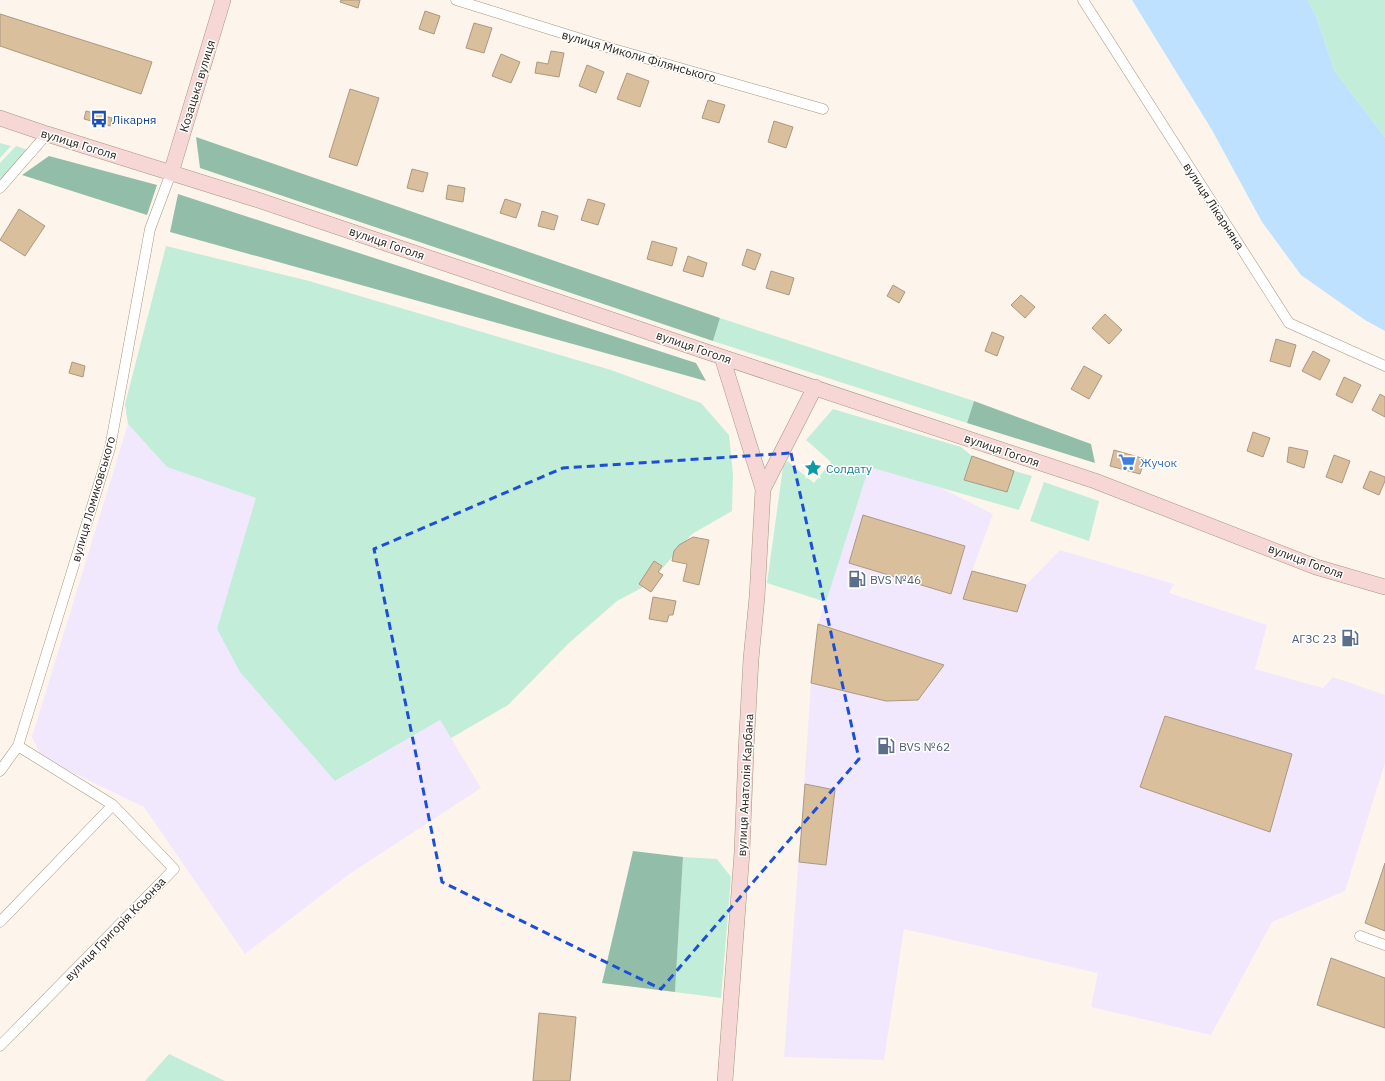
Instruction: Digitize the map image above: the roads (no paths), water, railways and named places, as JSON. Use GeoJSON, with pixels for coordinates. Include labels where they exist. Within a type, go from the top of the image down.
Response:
{"type":"FeatureCollection","features":[{"type":"Feature","properties":{"kind":"street","name":"Козацька вулиця"},"geometry":{"type":"LineString","coordinates":[[171,173],[223,0]]}},
{"type":"Feature","properties":{"kind":"street","name":"вулиця Миколи Філянського"},"geometry":{"type":"LineString","coordinates":[[456,0],[610,48],[822,109]]}},
{"type":"Feature","properties":{"kind":"street","name":"вулиця Лікарняна"},"geometry":{"type":"LineString","coordinates":[[1083,0],[1289,323],[1385,366]]}},
{"type":"Feature","properties":{"kind":"street","name":"вулиця Гоголя"},"geometry":{"type":"LineString","coordinates":[[0,118],[256,199],[1096,482],[1316,567],[1385,587]]}},
{"type":"Feature","properties":{"kind":"street"},"geometry":{"type":"LineString","coordinates":[[0,188],[47,134]]}},
{"type":"Feature","properties":{"kind":"street","name":"вулиця Ломиковського"},"geometry":{"type":"LineString","coordinates":[[0,771],[18,746],[110,448],[150,229],[171,173]]}},
{"type":"Feature","properties":{"kind":"street"},"geometry":{"type":"LineString","coordinates":[[722,357],[763,489]]}},
{"type":"Feature","properties":{"kind":"street"},"geometry":{"type":"LineString","coordinates":[[763,489],[815,387]]}},
{"type":"Feature","properties":{"kind":"street","name":"вулиця Анатолія Карбана"},"geometry":{"type":"LineString","coordinates":[[725,1081],[741,860],[751,659],[757,597],[763,489]]}},
{"type":"Feature","properties":{"kind":"street","name":"вулиця Григорія Ксьонза"},"geometry":{"type":"LineString","coordinates":[[0,1046],[174,868],[113,804],[18,746]]}},
{"type":"Feature","properties":{"kind":"street"},"geometry":{"type":"LineString","coordinates":[[0,922],[113,804]]}},
{"type":"Feature","properties":{"kind":"street"},"geometry":{"type":"LineString","coordinates":[[1360,936],[1385,945]]}},
{"type":"Feature","properties":{"kind":"water"},"geometry":{"type":"Polygon","coordinates":[[[1132,0],[1307,0],[1316,16],[1335,72],[1385,137],[1385,331],[1365,320],[1301,275],[1262,222],[1212,130],[1132,0]]]}},
{"type":"Feature","properties":{"kind":"place","name":"Лікарня"},"geometry":{"type":"Point","coordinates":[99,119]}},
{"type":"Feature","properties":{"kind":"place","name":"Жучок"},"geometry":{"type":"Point","coordinates":[1127,462]}},
{"type":"Feature","properties":{"kind":"place","name":"Солдату"},"geometry":{"type":"Point","coordinates":[813,468]}},
{"type":"Feature","properties":{"kind":"place","name":"BVS №46"},"geometry":{"type":"Point","coordinates":[857,579]}},
{"type":"Feature","properties":{"kind":"place","name":"АГЗС 23"},"geometry":{"type":"Point","coordinates":[1350,638]}},
{"type":"Feature","properties":{"kind":"place","name":"BVS №62"},"geometry":{"type":"Point","coordinates":[886,746]}}]}
